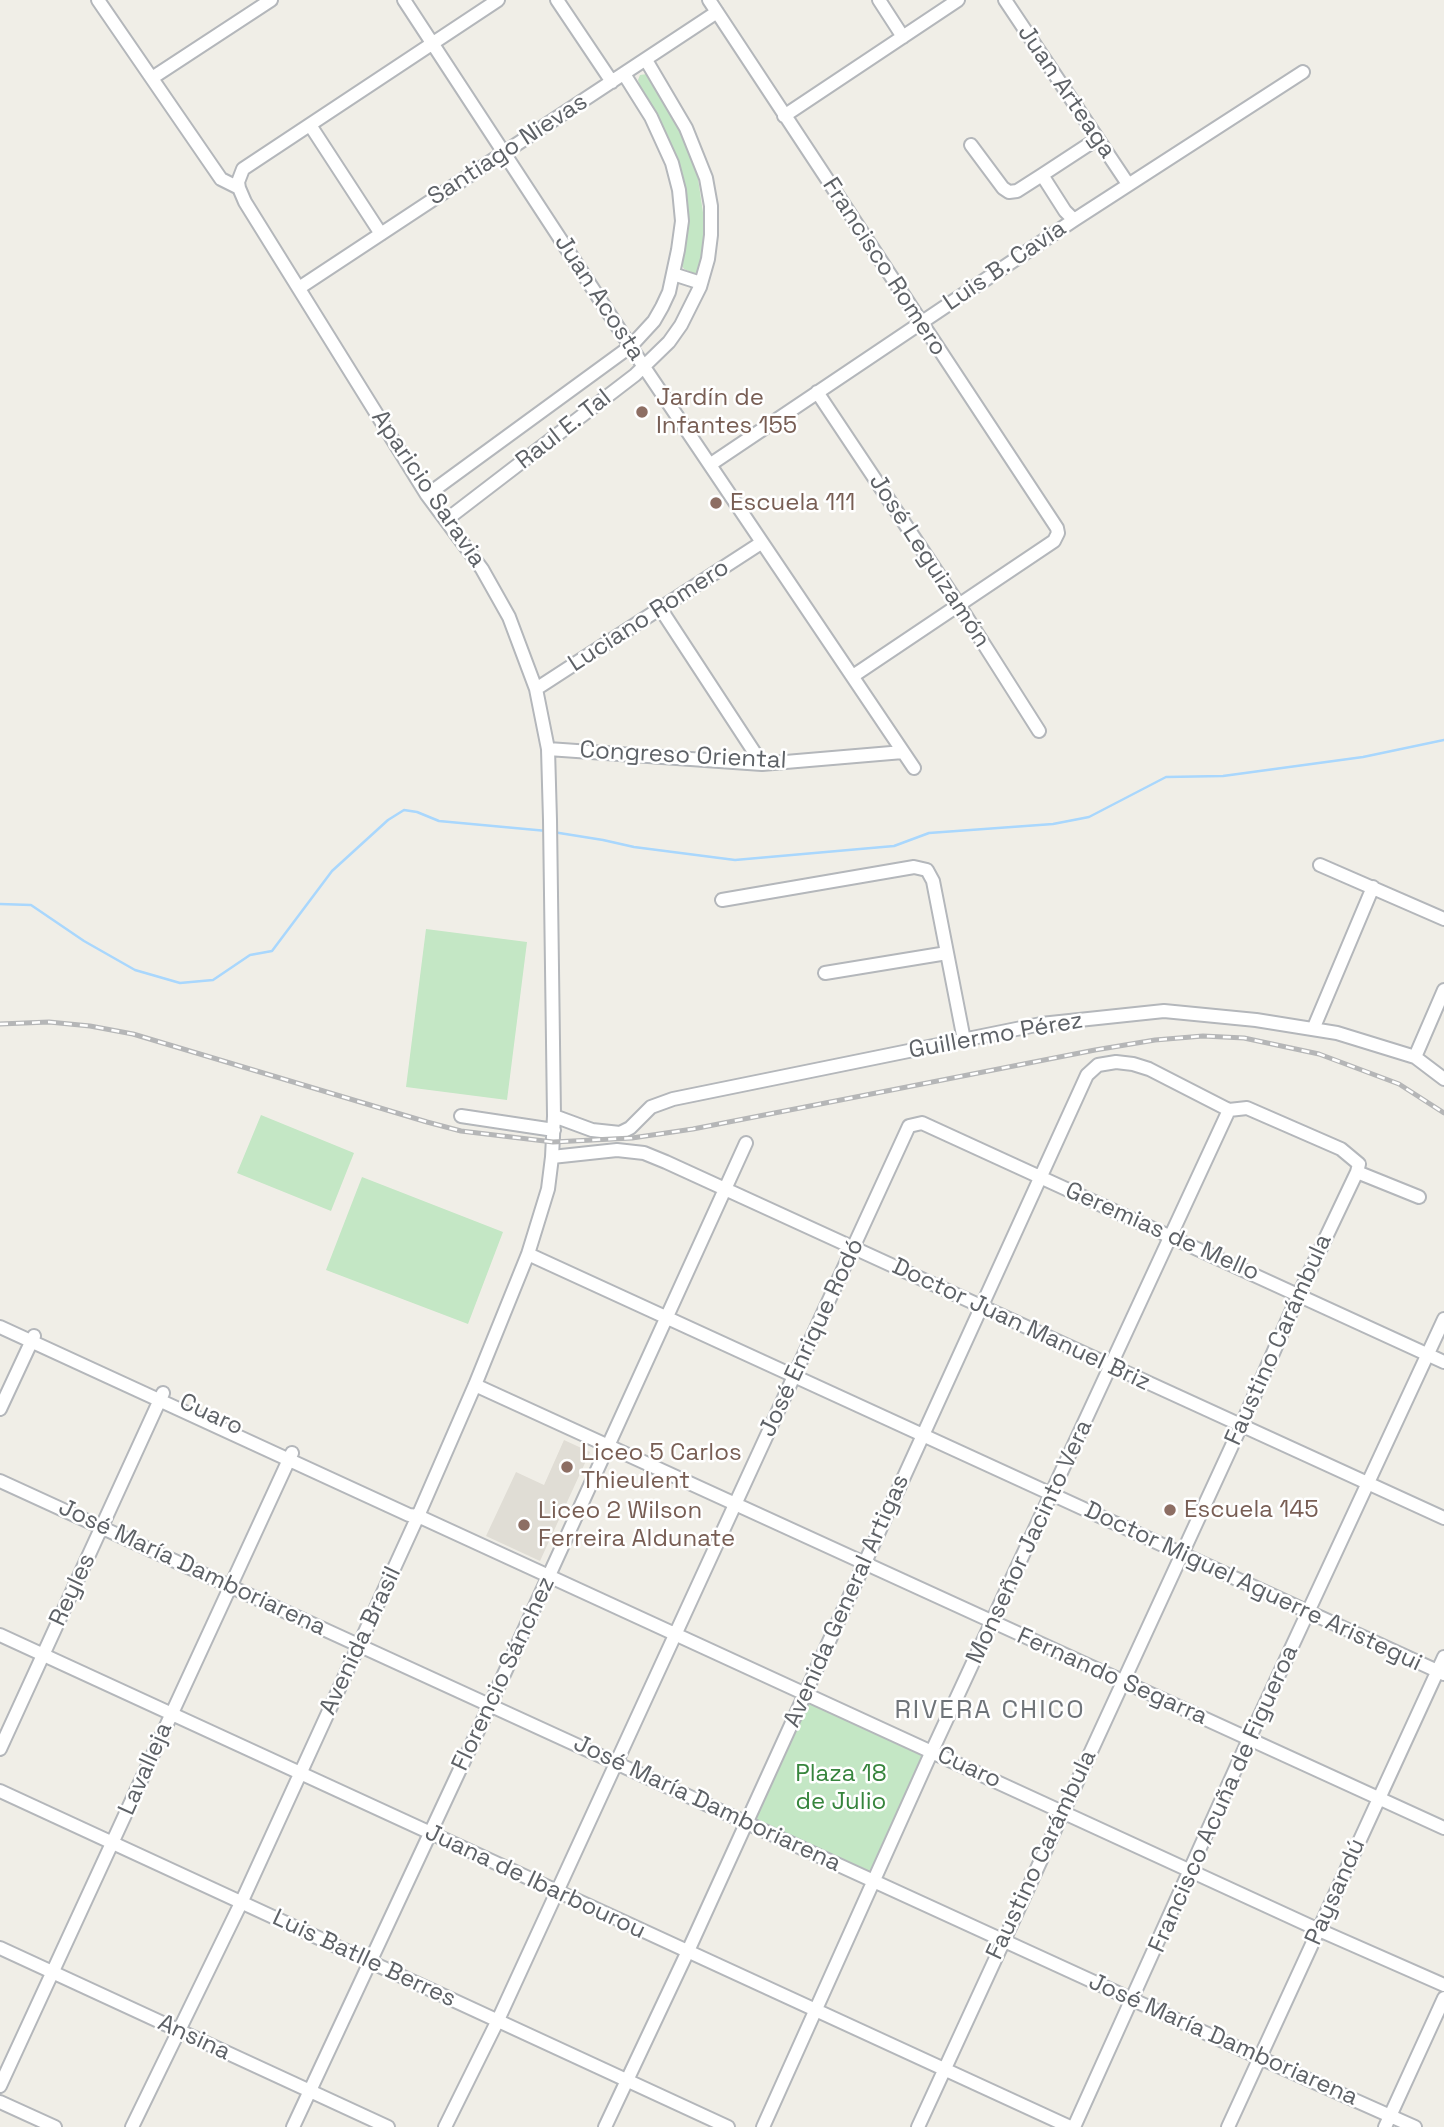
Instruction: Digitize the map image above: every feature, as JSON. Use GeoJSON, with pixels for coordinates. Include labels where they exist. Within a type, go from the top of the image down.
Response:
{"type":"FeatureCollection","features":[{"type":"Feature","properties":{"kind":"street"},"geometry":{"type":"LineString","coordinates":[[98,0],[221,179],[239,188]]}},
{"type":"Feature","properties":{"kind":"street"},"geometry":{"type":"LineString","coordinates":[[152,78],[271,0]]}},
{"type":"Feature","properties":{"kind":"street","name":"Juan Acosta"},"geometry":{"type":"LineString","coordinates":[[404,0],[644,367],[914,768]]}},
{"type":"Feature","properties":{"kind":"street"},"geometry":{"type":"LineString","coordinates":[[239,188],[238,181],[243,169],[498,0]]}},
{"type":"Feature","properties":{"kind":"street"},"geometry":{"type":"LineString","coordinates":[[557,0],[612,82]]}},
{"type":"Feature","properties":{"kind":"street","name":"Francisco Romero"},"geometry":{"type":"LineString","coordinates":[[709,0],[1055,523],[1058,533],[1054,541],[959,606]]}},
{"type":"Feature","properties":{"kind":"street"},"geometry":{"type":"LineString","coordinates":[[879,0],[902,37]]}},
{"type":"Feature","properties":{"kind":"street"},"geometry":{"type":"LineString","coordinates":[[784,116],[958,0]]}},
{"type":"Feature","properties":{"kind":"street","name":"Juan Arteaga"},"geometry":{"type":"LineString","coordinates":[[1004,0],[1128,184]]}},
{"type":"Feature","properties":{"kind":"street","name":"Santiago Nievas"},"geometry":{"type":"LineString","coordinates":[[299,288],[717,12]]}},
{"type":"Feature","properties":{"kind":"street","name":"Raul E. Tal"},"geometry":{"type":"LineString","coordinates":[[446,520],[644,367],[669,342],[681,325],[701,283],[711,235],[711,206],[706,178],[686,128],[646,60]]}},
{"type":"Feature","properties":{"kind":"street","name":"Luis B. Cavia"},"geometry":{"type":"LineString","coordinates":[[711,464],[1128,184],[1303,72]]}},
{"type":"Feature","properties":{"kind":"street","name":"Raul E. Tal"},"geometry":{"type":"LineString","coordinates":[[427,495],[631,346],[654,321],[668,292],[682,221],[679,190],[671,163],[651,117],[624,74]]}},
{"type":"Feature","properties":{"kind":"street"},"geometry":{"type":"LineString","coordinates":[[310,125],[381,234]]}},
{"type":"Feature","properties":{"kind":"street"},"geometry":{"type":"LineString","coordinates":[[971,145],[1003,188],[1009,192],[1017,191],[1097,139]]}},
{"type":"Feature","properties":{"kind":"street"},"geometry":{"type":"LineString","coordinates":[[1042,175],[1065,211],[1074,220]]}},
{"type":"Feature","properties":{"kind":"street","name":"Aparicio Saravia"},"geometry":{"type":"LineString","coordinates":[[239,188],[245,202],[427,495],[473,555],[496,592],[519,642],[536,689],[548,749],[553,1136]]}},
{"type":"Feature","properties":{"kind":"street"},"geometry":{"type":"LineString","coordinates":[[673,274],[701,283]]}},
{"type":"Feature","properties":{"kind":"street","name":"José Leguizamón"},"geometry":{"type":"LineString","coordinates":[[817,392],[1039,732]]}},
{"type":"Feature","properties":{"kind":"street","name":"Luciano Romero"},"geometry":{"type":"LineString","coordinates":[[536,689],[761,543]]}},
{"type":"Feature","properties":{"kind":"street"},"geometry":{"type":"LineString","coordinates":[[853,676],[959,606]]}},
{"type":"Feature","properties":{"kind":"street"},"geometry":{"type":"LineString","coordinates":[[660,608],[762,764]]}},
{"type":"Feature","properties":{"kind":"street","name":"Congreso Oriental"},"geometry":{"type":"LineString","coordinates":[[548,749],[762,764],[903,752]]}},
{"type":"Feature","properties":{"kind":"street"},"geometry":{"type":"LineString","coordinates":[[1320,865],[1444,919]]}},
{"type":"Feature","properties":{"kind":"street"},"geometry":{"type":"LineString","coordinates":[[722,900],[914,867],[927,870],[933,881],[964,1040]]}},
{"type":"Feature","properties":{"kind":"street"},"geometry":{"type":"LineString","coordinates":[[1314,1027],[1373,887]]}},
{"type":"Feature","properties":{"kind":"street"},"geometry":{"type":"LineString","coordinates":[[825,973],[947,953]]}},
{"type":"Feature","properties":{"kind":"street"},"geometry":{"type":"LineString","coordinates":[[1415,1056],[1444,990]]}},
{"type":"Feature","properties":{"kind":"street","name":"Guillermo Pérez"},"geometry":{"type":"LineString","coordinates":[[554,1116],[592,1130],[620,1133],[630,1128],[651,1107],[673,1099],[1041,1024],[1164,1011],[1314,1027],[1415,1056],[1444,1079]]}},
{"type":"Feature","properties":{"kind":"street","name":"Avenida General Artigas"},"geometry":{"type":"LineString","coordinates":[[605,2127],[688,1951],[1087,1075],[1098,1065],[1116,1062],[1133,1064],[1149,1069],[1229,1110]]}},
{"type":"Feature","properties":{"kind":"street"},"geometry":{"type":"LineString","coordinates":[[1229,1110],[1247,1108],[1341,1149],[1358,1168],[1419,1197]]}},
{"type":"Feature","properties":{"kind":"street","name":"Monseñor Jacinto Vera"},"geometry":{"type":"LineString","coordinates":[[763,2127],[932,1751],[1229,1110]]}},
{"type":"Feature","properties":{"kind":"street"},"geometry":{"type":"LineString","coordinates":[[461,1116],[553,1136]]}},
{"type":"Feature","properties":{"kind":"street","name":"Geremias de Mello"},"geometry":{"type":"LineString","coordinates":[[916,1123],[922,1123],[1444,1362]]}},
{"type":"Feature","properties":{"kind":"street","name":"José Enrique Rodó"},"geometry":{"type":"LineString","coordinates":[[445,2127],[558,1892],[905,1131],[916,1123]]}},
{"type":"Feature","properties":{"kind":"street","name":"Avenida Brasil"},"geometry":{"type":"LineString","coordinates":[[132,2127],[241,1903],[475,1385],[541,1218],[553,1136]]}},
{"type":"Feature","properties":{"kind":"street","name":"Florencio Sánchez"},"geometry":{"type":"LineString","coordinates":[[293,2127],[549,1577],[606,1446],[746,1143]]}},
{"type":"Feature","properties":{"kind":"street","name":"Doctor Juan Manuel Briz"},"geometry":{"type":"LineString","coordinates":[[552,1157],[617,1150],[644,1153],[1444,1518]]}},
{"type":"Feature","properties":{"kind":"street","name":"Faustino Carámbula"},"geometry":{"type":"LineString","coordinates":[[918,2127],[1358,1168]]}},
{"type":"Feature","properties":{"kind":"street","name":"Doctor Miguel Aguerre Aristegui"},"geometry":{"type":"LineString","coordinates":[[528,1254],[1441,1673]]}},
{"type":"Feature","properties":{"kind":"street","name":"Cuaro"},"geometry":{"type":"LineString","coordinates":[[0,1319],[33,1338],[290,1456],[412,1508],[418,1516],[549,1577],[1444,1985]]}},
{"type":"Feature","properties":{"kind":"street","name":"Francisco Acuña de Figueroa"},"geometry":{"type":"LineString","coordinates":[[1072,2127],[1444,1319]]}},
{"type":"Feature","properties":{"kind":"street","name":"Cuaro"},"geometry":{"type":"LineString","coordinates":[[0,1327],[33,1338]]}},
{"type":"Feature","properties":{"kind":"street"},"geometry":{"type":"LineString","coordinates":[[0,1409],[33,1338]]}},
{"type":"Feature","properties":{"kind":"street","name":"Fernando Segarra"},"geometry":{"type":"LineString","coordinates":[[475,1385],[1444,1828]]}},
{"type":"Feature","properties":{"kind":"street","name":"Reyles"},"geometry":{"type":"LineString","coordinates":[[0,1749],[161,1396]]}},
{"type":"Feature","properties":{"kind":"street","name":"Lavalleja"},"geometry":{"type":"LineString","coordinates":[[0,2086],[290,1456]]}},
{"type":"Feature","properties":{"kind":"street","name":"José María Damboriarena"},"geometry":{"type":"LineString","coordinates":[[0,1481],[1003,1940],[1387,2121],[1415,2127]]}},
{"type":"Feature","properties":{"kind":"street","name":"Juana de Ibarbourou"},"geometry":{"type":"LineString","coordinates":[[0,1635],[1072,2127]]}},
{"type":"Feature","properties":{"kind":"street","name":"Paysandú"},"geometry":{"type":"LineString","coordinates":[[1228,2127],[1378,1797],[1441,1673],[1444,1657]]}},
{"type":"Feature","properties":{"kind":"street","name":"Luis Batlle Berres"},"geometry":{"type":"LineString","coordinates":[[0,1791],[728,2127]]}},
{"type":"Feature","properties":{"kind":"street","name":"Ansina"},"geometry":{"type":"LineString","coordinates":[[0,1948],[388,2127]]}},
{"type":"Feature","properties":{"kind":"street"},"geometry":{"type":"LineString","coordinates":[[1387,2121],[1444,1998]]}},
{"type":"Feature","properties":{"kind":"street"},"geometry":{"type":"LineString","coordinates":[[0,2102],[55,2127]]}},
{"type":"Feature","properties":{"kind":"shaded area","name":"Liceo 2 Wilson Ferreira Aldunate"},"geometry":{"type":"Polygon","coordinates":[[[564,1440],[590,1452],[540,1561],[486,1536],[516,1472],[544,1485],[564,1440]]]}},
{"type":"Feature","properties":{"kind":"green space"},"geometry":{"type":"Polygon","coordinates":[[[647,74],[653,79],[697,172],[705,226],[705,249],[701,268],[696,274],[684,269],[680,263],[688,217],[685,193],[660,122],[640,87],[640,75],[647,74]]]}},
{"type":"Feature","properties":{"kind":"green space"},"geometry":{"type":"Polygon","coordinates":[[[426,929],[527,942],[507,1100],[406,1087],[426,929]]]}},
{"type":"Feature","properties":{"kind":"green space"},"geometry":{"type":"Polygon","coordinates":[[[261,1115],[354,1153],[331,1211],[237,1173],[261,1115]]]}},
{"type":"Feature","properties":{"kind":"green space"},"geometry":{"type":"Polygon","coordinates":[[[362,1177],[503,1232],[468,1324],[326,1270],[362,1177]]]}},
{"type":"Feature","properties":{"kind":"green space","name":"Plaza 18 de Julio"},"geometry":{"type":"Polygon","coordinates":[[[810,1701],[927,1755],[872,1874],[755,1820],[810,1701]]]}},
{"type":"Feature","properties":{"kind":"waterway"},"geometry":{"type":"LineString","coordinates":[[553,832],[634,847],[735,860],[894,846],[929,833],[1053,824],[1089,817],[1166,777],[1223,776],[1363,757],[1444,740]]}},
{"type":"Feature","properties":{"kind":"waterway"},"geometry":{"type":"LineString","coordinates":[[0,904],[31,905],[84,941],[135,970],[180,983],[213,980],[250,955],[272,951],[332,871],[388,820],[404,810],[439,821],[547,831]]}},
{"type":"Feature","properties":{"kind":"railway"},"geometry":{"type":"LineString","coordinates":[[0,1024],[49,1022],[133,1034],[461,1131],[553,1142],[632,1138],[693,1129],[1095,1050],[1155,1040],[1203,1036],[1244,1038],[1319,1054],[1399,1084],[1444,1113]]}},
{"type":"Feature","properties":{"kind":"place","name":"Jardín de Infantes 155"},"geometry":{"type":"Point","coordinates":[642,412]}},
{"type":"Feature","properties":{"kind":"place","name":"Escuela 111"},"geometry":{"type":"Point","coordinates":[716,503]}},
{"type":"Feature","properties":{"kind":"place","name":"Liceo 5 Carlos Thieulent"},"geometry":{"type":"Point","coordinates":[567,1467]}},
{"type":"Feature","properties":{"kind":"place","name":"Escuela 145"},"geometry":{"type":"Point","coordinates":[1170,1510]}},
{"type":"Feature","properties":{"kind":"place","name":"Liceo 2 Wilson Ferreira Aldunate"},"geometry":{"type":"Point","coordinates":[524,1525]}},
{"type":"Feature","properties":{"kind":"district","name":"RIVERA CHICO"},"geometry":{"type":"Point","coordinates":[990,1711]}}]}
